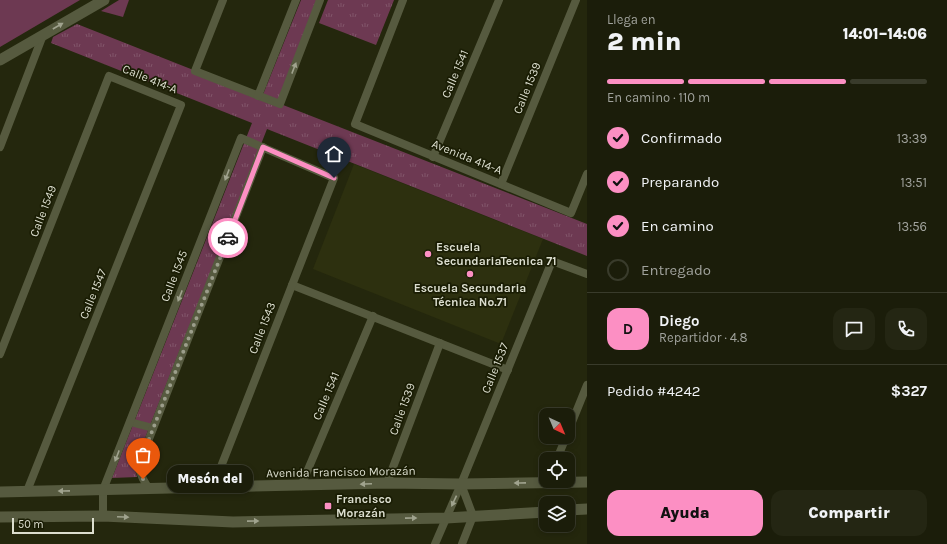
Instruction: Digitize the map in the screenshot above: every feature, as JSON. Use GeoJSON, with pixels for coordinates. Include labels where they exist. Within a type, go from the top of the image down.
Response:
{"type":"FeatureCollection","features":[{"type":"Feature","properties":{"kind":"street"},"geometry":{"type":"LineString","coordinates":[[0,60],[104,0]]}},
{"type":"Feature","properties":{"kind":"street"},"geometry":{"type":"LineString","coordinates":[[223,0],[195,71],[280,104],[320,0]]}},
{"type":"Feature","properties":{"kind":"street"},"geometry":{"type":"LineString","coordinates":[[258,96],[296,0]]}},
{"type":"Feature","properties":{"kind":"street","name":"Avenida 414-A"},"geometry":{"type":"LineString","coordinates":[[403,0],[354,124],[571,213],[587,174]]}},
{"type":"Feature","properties":{"kind":"street","name":"Calle 1541"},"geometry":{"type":"LineString","coordinates":[[433,157],[499,0]]}},
{"type":"Feature","properties":{"kind":"street","name":"Calle 1539"},"geometry":{"type":"LineString","coordinates":[[501,184],[576,0]]}},
{"type":"Feature","properties":{"kind":"street"},"geometry":{"type":"LineString","coordinates":[[0,147],[43,35]]}},
{"type":"Feature","properties":{"kind":"street","name":"Calle 414-A"},"geometry":{"type":"LineString","coordinates":[[109,76],[181,105]]}},
{"type":"Feature","properties":{"kind":"street","name":"Calle 1549"},"geometry":{"type":"LineString","coordinates":[[0,354],[109,76]]}},
{"type":"Feature","properties":{"kind":"street","name":"Calle 1547"},"geometry":{"type":"LineString","coordinates":[[27,491],[181,105]]}},
{"type":"Feature","properties":{"kind":"street","name":"Calle 1545"},"geometry":{"type":"LineString","coordinates":[[103,516],[103,490],[241,138],[263,147]]}},
{"type":"Feature","properties":{"kind":"street"},"geometry":{"type":"LineString","coordinates":[[149,489],[138,467],[263,147]]}},
{"type":"Feature","properties":{"kind":"street","name":"Calle 1543"},"geometry":{"type":"LineString","coordinates":[[213,487],[334,178],[263,147]]}},
{"type":"Feature","properties":{"kind":"street","name":"Calle 1537"},"geometry":{"type":"LineString","coordinates":[[435,544],[552,261],[587,274]]}},
{"type":"Feature","properties":{"kind":"street"},"geometry":{"type":"LineString","coordinates":[[292,285],[508,370]]}},
{"type":"Feature","properties":{"kind":"street","name":"Calle 1541"},"geometry":{"type":"LineString","coordinates":[[301,486],[373,316]]}},
{"type":"Feature","properties":{"kind":"street","name":"Calle 1539"},"geometry":{"type":"LineString","coordinates":[[387,484],[440,343]]}},
{"type":"Feature","properties":{"kind":"street"},"geometry":{"type":"LineString","coordinates":[[575,415],[587,385]]}},
{"type":"Feature","properties":{"kind":"street"},"geometry":{"type":"LineString","coordinates":[[130,422],[153,428]]}},
{"type":"Feature","properties":{"kind":"street","name":"Avenida Francisco Morazán"},"geometry":{"type":"LineString","coordinates":[[0,492],[539,482]]}},
{"type":"Feature","properties":{"kind":"street","name":"Avenida Francisco Morazán"},"geometry":{"type":"LineString","coordinates":[[575,482],[587,482]]}},
{"type":"Feature","properties":{"kind":"street"},"geometry":{"type":"LineString","coordinates":[[461,484],[473,516],[462,544]]}},
{"type":"Feature","properties":{"kind":"street"},"geometry":{"type":"LineString","coordinates":[[575,510],[587,509]]}},
{"type":"Feature","properties":{"kind":"street"},"geometry":{"type":"LineString","coordinates":[[0,518],[103,516],[233,522],[446,518],[539,512]]}},
{"type":"Feature","properties":{"kind":"shaded area","name":"Escuela SecundariaTecnica 71"},"geometry":{"type":"Polygon","coordinates":[[[354,164],[543,239],[501,344],[313,269],[354,164]]]}},
{"type":"Feature","properties":{"kind":"green space"},"geometry":{"type":"Polygon","coordinates":[[[0,0],[80,0],[0,47],[0,0]]]}},
{"type":"Feature","properties":{"kind":"green space"},"geometry":{"type":"Polygon","coordinates":[[[119,0],[129,0],[123,17],[101,11],[119,0]]]}},
{"type":"Feature","properties":{"kind":"green space"},"geometry":{"type":"Polygon","coordinates":[[[301,0],[318,0],[278,103],[587,224],[587,256],[267,129],[134,466],[137,477],[112,478],[252,123],[51,43],[53,37],[77,24],[262,97],[301,0]]]}},
{"type":"Feature","properties":{"kind":"green space"},"geometry":{"type":"Polygon","coordinates":[[[328,0],[394,0],[376,45],[319,23],[328,0]]]}},
{"type":"Feature","properties":{"kind":"way so far"},"geometry":{"type":"LineString","coordinates":[[143,479],[138,467],[228,238]]}},
{"type":"Feature","properties":{"kind":"place","name":"Escuela SecundariaTecnica 71"},"geometry":{"type":"Point","coordinates":[428,254]}},
{"type":"Feature","properties":{"kind":"place","name":"Escuela Secundaria Técnica No.71"},"geometry":{"type":"Point","coordinates":[470,274]}},
{"type":"Feature","properties":{"kind":"place","name":"Mesón del"},"geometry":{"type":"Point","coordinates":[143,479]}},
{"type":"Feature","properties":{"kind":"place","name":"Francisco Morazán"},"geometry":{"type":"Point","coordinates":[328,506]}},
{"type":"Feature","properties":{"kind":"route"},"geometry":{"type":"LineString","coordinates":[[228,238],[263,147],[334,178]]}}]}
